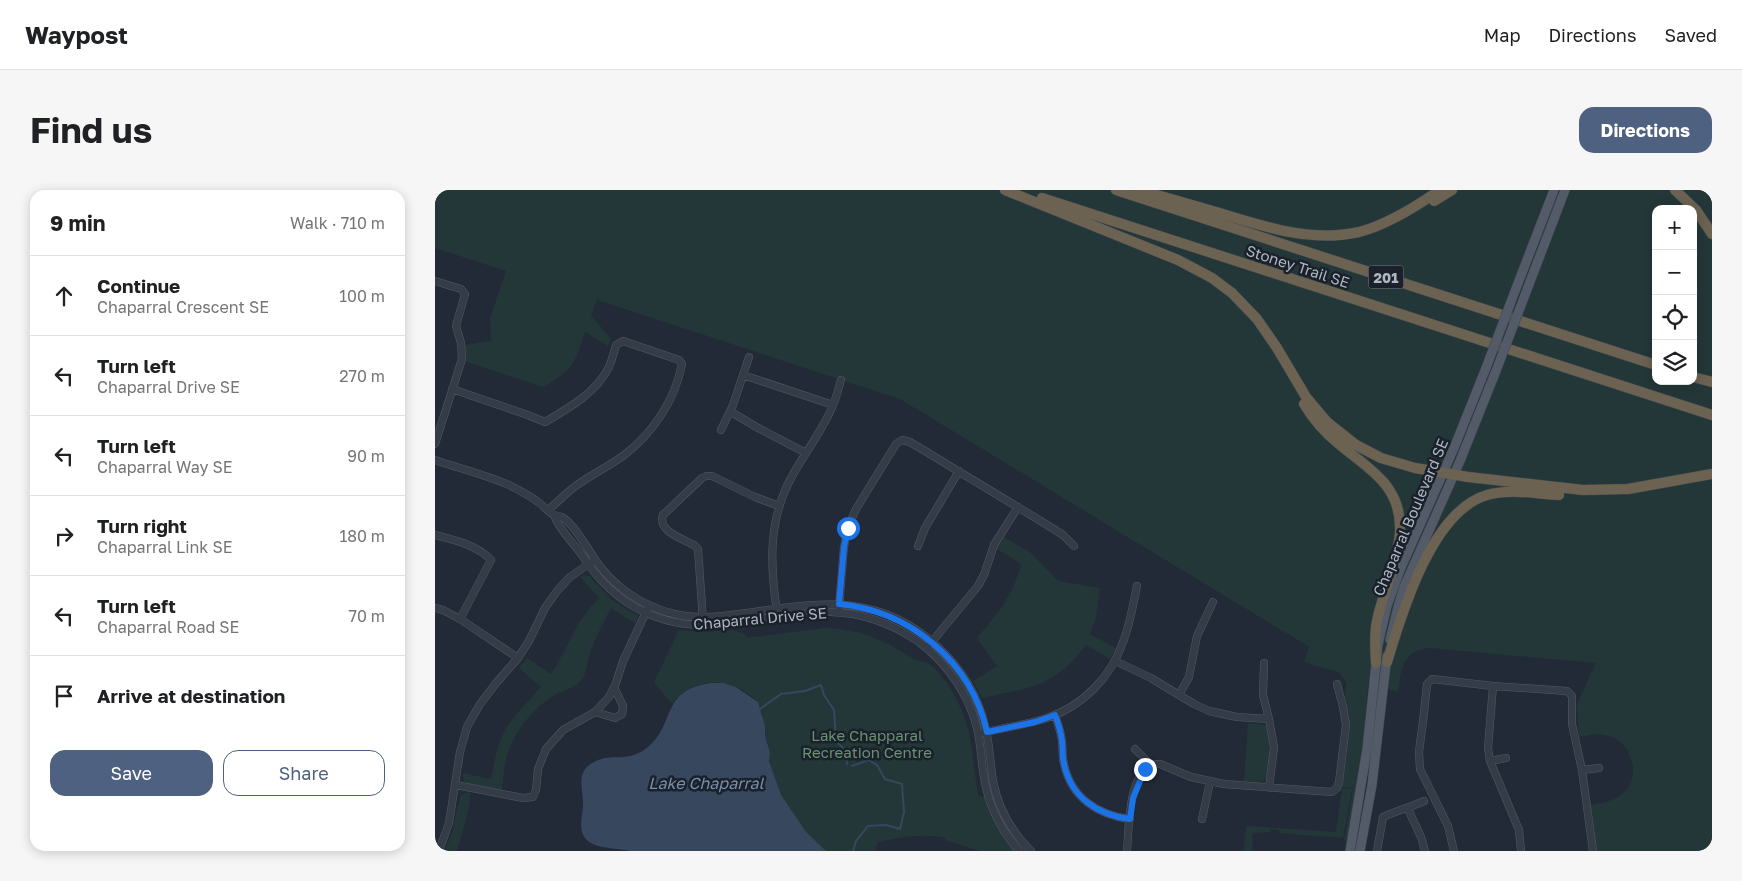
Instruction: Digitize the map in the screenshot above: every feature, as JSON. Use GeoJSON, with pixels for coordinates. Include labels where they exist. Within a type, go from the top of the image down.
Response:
{"type":"FeatureCollection","features":[{"type":"Feature","properties":{"kind":"highway"},"geometry":{"type":"LineString","coordinates":[[1005,190],[1195,268],[1212,278],[1232,293],[1261,324],[1306,397],[1323,418],[1340,434],[1362,449],[1384,459],[1449,474],[1543,487],[1614,490],[1653,486]]}},
{"type":"Feature","properties":{"kind":"highway","name":"Stoney Trail SE"},"geometry":{"type":"LineString","coordinates":[[1017,190],[1712,416]]}},
{"type":"Feature","properties":{"kind":"highway","name":"Stoney Trail SE"},"geometry":{"type":"LineString","coordinates":[[1116,190],[1652,364]]}},
{"type":"Feature","properties":{"kind":"highway"},"geometry":{"type":"LineString","coordinates":[[1139,190],[1258,225],[1289,232],[1329,235],[1361,232],[1381,227],[1406,217],[1453,190]]}},
{"type":"Feature","properties":{"kind":"highway"},"geometry":{"type":"LineString","coordinates":[[1361,232],[1405,212],[1440,190]]}},
{"type":"Feature","properties":{"kind":"highway"},"geometry":{"type":"LineString","coordinates":[[1675,190],[1696,210],[1712,234]]}},
{"type":"Feature","properties":{"kind":"highway"},"geometry":{"type":"LineString","coordinates":[[1261,324],[1298,396],[1313,418],[1333,439],[1381,480],[1388,488],[1396,504],[1400,524],[1400,540],[1377,622],[1375,640],[1376,663]]}},
{"type":"Feature","properties":{"kind":"highway"},"geometry":{"type":"LineString","coordinates":[[1697,378],[1712,382]]}},
{"type":"Feature","properties":{"kind":"highway"},"geometry":{"type":"LineString","coordinates":[[1387,662],[1407,600],[1428,556],[1447,523],[1469,502],[1498,493],[1592,496],[1631,491],[1712,474]]}},
{"type":"Feature","properties":{"kind":"main road","name":"Chaparral Boulevard SE"},"geometry":{"type":"LineString","coordinates":[[1360,851],[1375,768],[1393,625],[1402,594],[1449,474],[1486,368],[1554,190]]}},
{"type":"Feature","properties":{"kind":"main road","name":"Chaparral Boulevard SE"},"geometry":{"type":"LineString","coordinates":[[1350,851],[1367,750],[1376,663],[1382,626],[1394,585],[1449,474],[1496,371],[1565,190]]}},
{"type":"Feature","properties":{"kind":"street"},"geometry":{"type":"LineString","coordinates":[[435,282],[461,289],[465,294],[456,326],[461,343],[462,360],[435,444]]}},
{"type":"Feature","properties":{"kind":"street"},"geometry":{"type":"LineString","coordinates":[[452,389],[545,422],[578,402],[592,390],[609,368],[616,345],[623,341],[679,360],[682,364],[679,382],[662,414],[647,434],[624,455],[577,485],[551,513]]}},
{"type":"Feature","properties":{"kind":"street"},"geometry":{"type":"LineString","coordinates":[[721,430],[731,412],[749,357]]}},
{"type":"Feature","properties":{"kind":"street"},"geometry":{"type":"LineString","coordinates":[[743,375],[833,405]]}},
{"type":"Feature","properties":{"kind":"street"},"geometry":{"type":"LineString","coordinates":[[778,617],[771,549],[773,529],[779,506],[791,478],[833,405],[841,380]]}},
{"type":"Feature","properties":{"kind":"street"},"geometry":{"type":"LineString","coordinates":[[731,412],[806,453]]}},
{"type":"Feature","properties":{"kind":"street"},"geometry":{"type":"LineString","coordinates":[[839,613],[844,547],[848,528],[857,509],[896,444],[902,440],[910,442],[1018,507],[1063,535],[1075,546]]}},
{"type":"Feature","properties":{"kind":"street","name":"Chaparral Drive SE"},"geometry":{"type":"LineString","coordinates":[[435,460],[509,485],[551,513],[562,517],[595,560],[617,584],[631,595],[649,605],[680,615],[703,617],[813,604],[839,604],[864,608],[891,616],[911,627],[932,642],[954,664],[968,684],[982,713],[987,732],[993,781],[1000,805],[1014,830],[1031,851]]}},
{"type":"Feature","properties":{"kind":"street"},"geometry":{"type":"LineString","coordinates":[[918,546],[925,528],[959,472]]}},
{"type":"Feature","properties":{"kind":"street"},"geometry":{"type":"LineString","coordinates":[[703,626],[698,549],[665,528],[662,522],[663,515],[702,478],[708,476],[717,478],[755,498],[779,506]]}},
{"type":"Feature","properties":{"kind":"street"},"geometry":{"type":"LineString","coordinates":[[927,649],[978,586],[994,545],[1018,507]]}},
{"type":"Feature","properties":{"kind":"street","name":"Chaparral Drive SE"},"geometry":{"type":"LineString","coordinates":[[551,513],[598,577],[614,593],[645,613],[670,622],[703,626],[815,613],[839,613],[866,617],[883,623],[906,634],[927,649],[942,664],[958,685],[971,711],[978,734],[988,797],[1001,826],[1019,851]]}},
{"type":"Feature","properties":{"kind":"street"},"geometry":{"type":"LineString","coordinates":[[435,535],[461,542],[484,552],[491,560],[460,619]]}},
{"type":"Feature","properties":{"kind":"street"},"geometry":{"type":"LineString","coordinates":[[439,851],[449,823],[460,752],[467,727],[480,704],[518,658],[529,641],[545,608],[557,591],[571,577],[595,560]]}},
{"type":"Feature","properties":{"kind":"street"},"geometry":{"type":"LineString","coordinates":[[978,734],[1035,722],[1055,715],[1073,706],[1092,691],[1115,661],[1126,635],[1137,586]]}},
{"type":"Feature","properties":{"kind":"street"},"geometry":{"type":"LineString","coordinates":[[1179,695],[1189,677],[1197,636],[1213,602]]}},
{"type":"Feature","properties":{"kind":"street"},"geometry":{"type":"LineString","coordinates":[[456,785],[523,798],[532,798],[536,790],[540,763],[551,743],[569,726],[595,712],[607,700],[614,688],[623,661],[649,605]]}},
{"type":"Feature","properties":{"kind":"street"},"geometry":{"type":"LineString","coordinates":[[435,608],[460,619],[518,658]]}},
{"type":"Feature","properties":{"kind":"street"},"geometry":{"type":"LineString","coordinates":[[1115,661],[1151,678],[1194,704],[1217,713],[1237,717],[1269,719]]}},
{"type":"Feature","properties":{"kind":"street"},"geometry":{"type":"LineString","coordinates":[[1264,663],[1263,695],[1274,747],[1269,788]]}},
{"type":"Feature","properties":{"kind":"street"},"geometry":{"type":"LineString","coordinates":[[1454,851],[1448,826],[1420,769],[1419,752],[1427,684],[1432,679],[1493,686],[1567,691],[1572,696],[1572,724],[1582,770],[1593,851]]}},
{"type":"Feature","properties":{"kind":"street"},"geometry":{"type":"LineString","coordinates":[[1127,851],[1135,791],[1145,769],[1150,764],[1160,764],[1210,782],[1327,792],[1336,790],[1339,782],[1346,725],[1337,684]]}},
{"type":"Feature","properties":{"kind":"street"},"geometry":{"type":"LineString","coordinates":[[1493,686],[1488,748],[1490,761],[1519,830],[1521,851]]}},
{"type":"Feature","properties":{"kind":"street"},"geometry":{"type":"LineString","coordinates":[[595,712],[613,718],[622,714],[624,708],[614,688]]}},
{"type":"Feature","properties":{"kind":"street"},"geometry":{"type":"LineString","coordinates":[[1055,715],[1061,734],[1065,770],[1074,789],[1086,802],[1097,810],[1130,819]]}},
{"type":"Feature","properties":{"kind":"street"},"geometry":{"type":"LineString","coordinates":[[1135,749],[1150,764]]}},
{"type":"Feature","properties":{"kind":"street"},"geometry":{"type":"LineString","coordinates":[[1490,761],[1506,758]]}},
{"type":"Feature","properties":{"kind":"street"},"geometry":{"type":"LineString","coordinates":[[1582,770],[1599,768]]}},
{"type":"Feature","properties":{"kind":"street"},"geometry":{"type":"LineString","coordinates":[[1202,819],[1210,782]]}},
{"type":"Feature","properties":{"kind":"street"},"geometry":{"type":"LineString","coordinates":[[1377,851],[1383,817],[1425,801]]}},
{"type":"Feature","properties":{"kind":"street"},"geometry":{"type":"LineString","coordinates":[[1408,809],[1421,837],[1425,851]]}},
{"type":"Feature","properties":{"kind":"green space"},"geometry":{"type":"Polygon","coordinates":[[[435,190],[1712,190],[1712,851],[1596,851],[1590,805],[1603,803],[1623,793],[1629,786],[1633,768],[1628,751],[1615,738],[1600,734],[1579,737],[1577,704],[1596,663],[1431,648],[1422,649],[1409,656],[1402,668],[1398,692],[1368,683],[1364,743],[1349,836],[1344,842],[1353,788],[1342,787],[1350,728],[1345,697],[1346,683],[1340,673],[1304,662],[1309,647],[900,399],[597,300],[591,315],[611,339],[608,346],[585,332],[571,365],[561,376],[543,387],[465,361],[465,345],[491,341],[490,318],[506,271],[435,248],[435,190]]]}},
{"type":"Feature","properties":{"kind":"green space"},"geometry":{"type":"Polygon","coordinates":[[[1004,537],[1031,553],[1058,581],[1100,588],[1096,617],[1090,634],[1116,648],[1110,659],[1086,645],[1063,670],[1052,678],[1028,688],[982,698],[973,681],[997,666],[977,638],[1009,595],[1021,564],[997,549],[1004,537]]]}},
{"type":"Feature","properties":{"kind":"green space"},"geometry":{"type":"Polygon","coordinates":[[[584,575],[589,576],[611,599],[638,615],[636,624],[611,608],[594,642],[582,679],[576,685],[557,694],[538,708],[524,723],[514,739],[507,756],[502,790],[465,783],[462,773],[491,779],[496,752],[502,736],[517,714],[541,687],[519,668],[527,658],[551,674],[583,616],[599,598],[580,577],[584,575]]]}},
{"type":"Feature","properties":{"kind":"green space","name":"Lake Chapparal Recreation Centre"},"geometry":{"type":"Polygon","coordinates":[[[825,628],[851,631],[872,637],[914,659],[928,663],[938,672],[953,693],[967,725],[979,797],[985,796],[997,825],[1015,851],[980,851],[945,840],[946,838],[920,836],[878,842],[875,851],[826,851],[799,825],[785,804],[769,761],[769,747],[761,711],[755,699],[728,684],[707,683],[697,685],[688,690],[672,704],[654,682],[679,630],[701,632],[734,630],[746,635],[746,638],[825,628]]]}},
{"type":"Feature","properties":{"kind":"green space"},"geometry":{"type":"Polygon","coordinates":[[[1248,723],[1264,725],[1268,729],[1269,765],[1268,772],[1262,782],[1244,781],[1248,723]]]}},
{"type":"Feature","properties":{"kind":"green space"},"geometry":{"type":"Polygon","coordinates":[[[1342,788],[1352,789],[1343,838],[1279,833],[1279,830],[1270,829],[1270,832],[1253,833],[1252,851],[1244,851],[1246,827],[1248,826],[1336,832],[1342,788]]]}},
{"type":"Feature","properties":{"kind":"green space"},"geometry":{"type":"Polygon","coordinates":[[[471,793],[470,800],[457,851],[445,851],[452,832],[460,797],[462,794],[471,793]]]}},
{"type":"Feature","properties":{"kind":"water","name":"Lake Chaparral"},"geometry":{"type":"Polygon","coordinates":[[[711,683],[724,683],[736,687],[758,702],[765,726],[765,735],[770,753],[769,761],[781,795],[806,832],[826,851],[630,851],[598,846],[585,838],[581,825],[583,806],[581,782],[584,771],[588,766],[601,759],[627,757],[641,752],[657,738],[676,700],[695,687],[711,683]]]}},
{"type":"Feature","properties":{"kind":"waterway"},"geometry":{"type":"LineString","coordinates":[[760,709],[781,694],[805,691],[821,685],[824,695],[834,710],[836,741],[846,751],[847,764]]}},
{"type":"Feature","properties":{"kind":"waterway"},"geometry":{"type":"LineString","coordinates":[[852,766],[869,760],[877,765],[885,779],[902,784],[904,812],[900,829],[886,825],[868,826],[856,841],[853,851]]}},
{"type":"Feature","properties":{"kind":"route"},"geometry":{"type":"LineString","coordinates":[[848,528],[844,547],[839,604],[852,605],[891,616],[918,631],[944,652],[968,684],[982,713],[987,732],[1035,722],[1055,715],[1061,734],[1064,764],[1071,785],[1091,806],[1103,813],[1118,817],[1130,819],[1135,791],[1145,769]]}}]}
